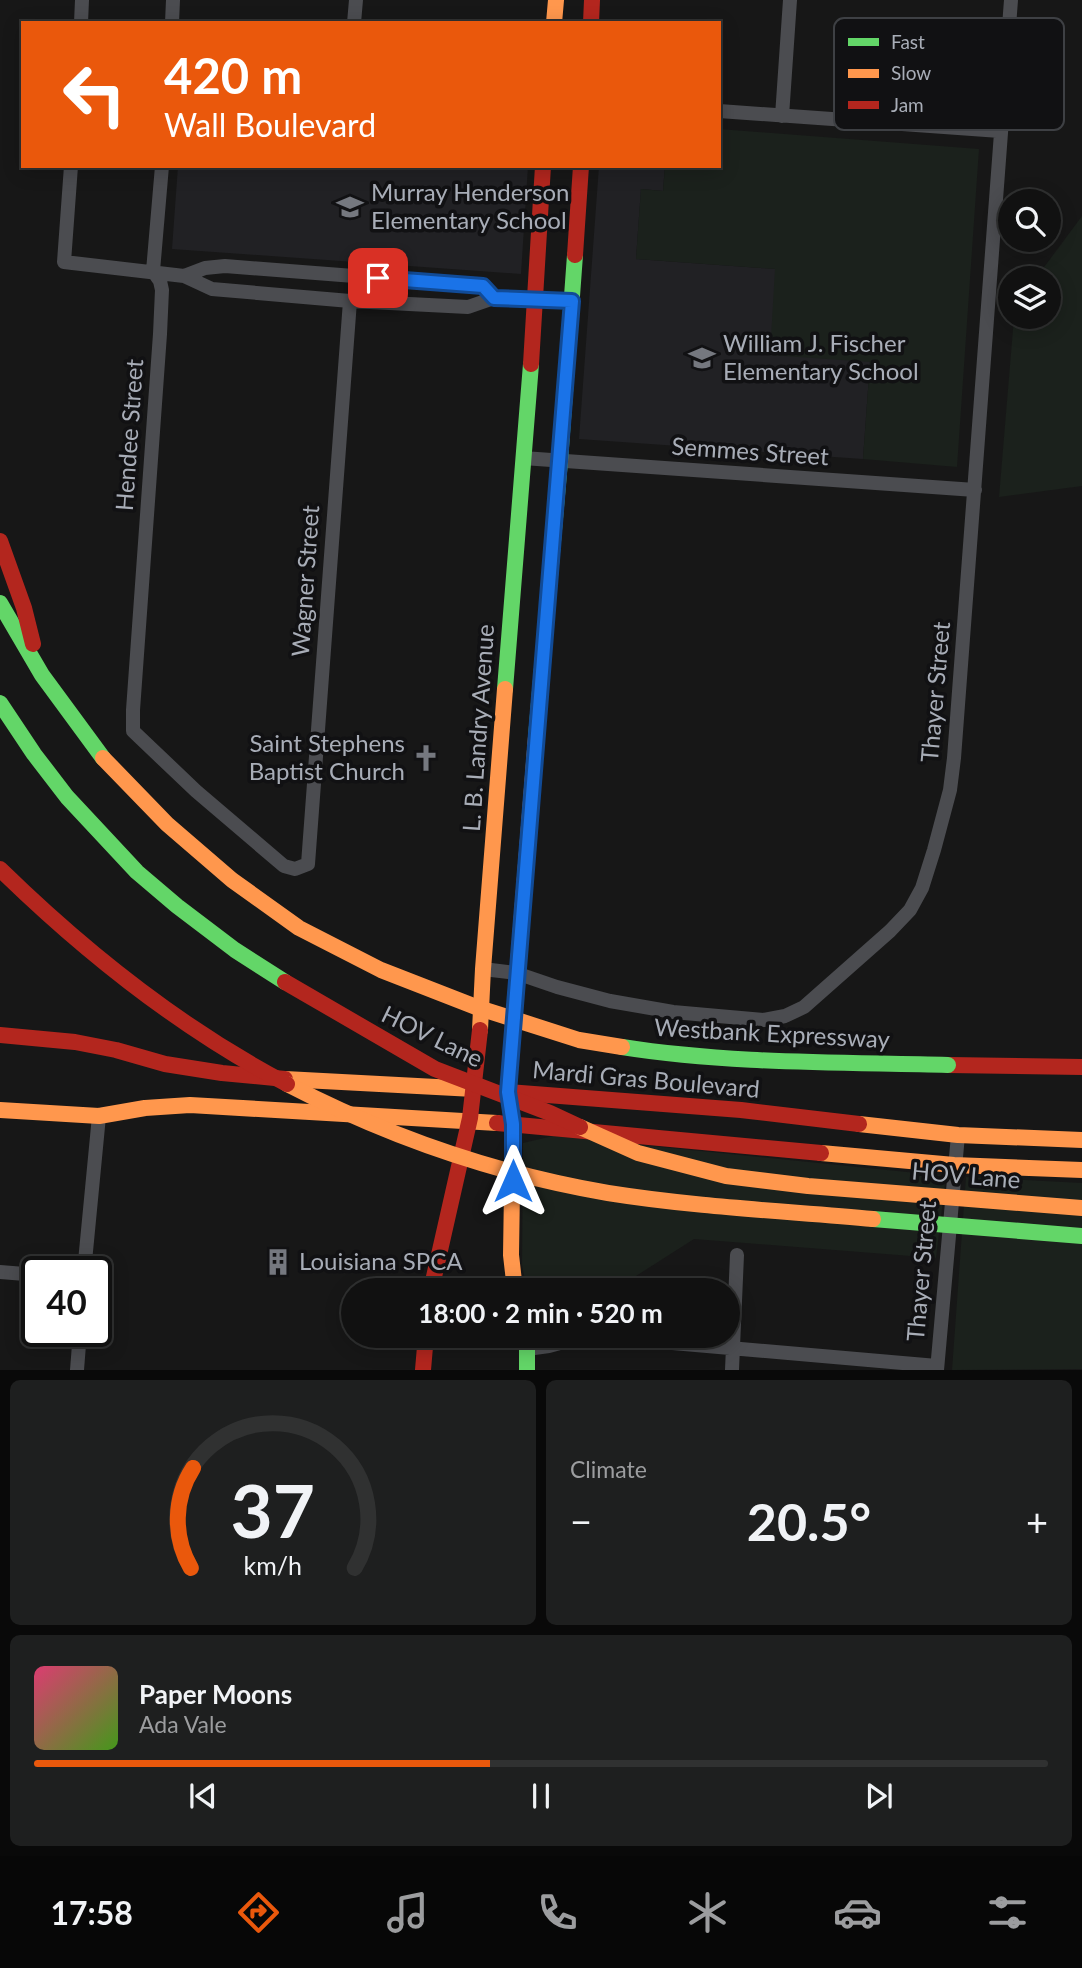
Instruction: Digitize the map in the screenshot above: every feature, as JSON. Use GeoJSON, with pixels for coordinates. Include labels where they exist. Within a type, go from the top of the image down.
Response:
{"type":"FeatureCollection","features":[{"type":"Feature","properties":{"kind":"main road"},"geometry":{"type":"LineString","coordinates":[[554,21],[556,0]]}},
{"type":"Feature","properties":{"kind":"main road"},"geometry":{"type":"LineString","coordinates":[[591,21],[592,0]]}},
{"type":"Feature","properties":{"kind":"main road","name":"L. B. Landry Avenue"},"geometry":{"type":"LineString","coordinates":[[433,1278],[476,1089],[543,168]]}},
{"type":"Feature","properties":{"kind":"main road"},"geometry":{"type":"LineString","coordinates":[[513,1278],[513,1124],[508,1092],[560,461],[581,168]]}},
{"type":"Feature","properties":{"kind":"main road"},"geometry":{"type":"LineString","coordinates":[[0,541],[24,608],[42,675]]}},
{"type":"Feature","properties":{"kind":"main road","name":"Westbank Expressway"},"geometry":{"type":"LineString","coordinates":[[0,603],[42,675],[103,758],[167,824],[232,880],[299,928],[381,970],[476,1007],[579,1040],[660,1053],[739,1060],[1082,1067]]}},
{"type":"Feature","properties":{"kind":"main road","name":"HOV Lane"},"geometry":{"type":"LineString","coordinates":[[0,703],[67,797],[137,872],[177,906],[235,950],[300,992],[435,1069],[550,1113],[638,1153],[726,1176],[821,1187],[1082,1208]]}},
{"type":"Feature","properties":{"kind":"main road"},"geometry":{"type":"LineString","coordinates":[[0,869],[112,970],[244,1060],[304,1093],[390,1130],[482,1163],[583,1188],[687,1203],[1082,1236]]}},
{"type":"Feature","properties":{"kind":"main road","name":"Mardi Gras Boulevard"},"geometry":{"type":"LineString","coordinates":[[0,1035],[75,1042],[165,1064],[222,1073],[316,1082],[476,1089],[741,1110],[958,1135],[1082,1140]]}},
{"type":"Feature","properties":{"kind":"main road"},"geometry":{"type":"LineString","coordinates":[[0,1110],[99,1116],[145,1108],[190,1105],[262,1108],[513,1124],[954,1165],[1082,1170]]}},
{"type":"Feature","properties":{"kind":"main road"},"geometry":{"type":"LineString","coordinates":[[423,1370],[425,1348]]}},
{"type":"Feature","properties":{"kind":"main road"},"geometry":{"type":"LineString","coordinates":[[525,1348],[527,1370]]}},
{"type":"Feature","properties":{"kind":"street"},"geometry":{"type":"LineString","coordinates":[[80,21],[82,0]]}},
{"type":"Feature","properties":{"kind":"street"},"geometry":{"type":"LineString","coordinates":[[172,21],[173,0]]}},
{"type":"Feature","properties":{"kind":"street"},"geometry":{"type":"LineString","coordinates":[[354,21],[356,0]]}},
{"type":"Feature","properties":{"kind":"street"},"geometry":{"type":"LineString","coordinates":[[782,116],[790,0]]}},
{"type":"Feature","properties":{"kind":"street","name":"Thayer Street"},"geometry":{"type":"LineString","coordinates":[[1009,18],[1010,0]]}},
{"type":"Feature","properties":{"kind":"street"},"geometry":{"type":"LineString","coordinates":[[721,111],[834,120]]}},
{"type":"Feature","properties":{"kind":"street"},"geometry":{"type":"LineString","coordinates":[[985,130],[1000,131]]}},
{"type":"Feature","properties":{"kind":"street","name":"Thayer Street"},"geometry":{"type":"LineString","coordinates":[[484,969],[516,973],[610,1001],[673,1012],[764,1020],[785,1016],[804,1007],[910,910],[926,875],[950,790],[954,758],[1000,131]]}},
{"type":"Feature","properties":{"kind":"street"},"geometry":{"type":"LineString","coordinates":[[71,168],[64,262],[184,276],[212,289],[350,301],[468,307],[494,298],[572,301]]}},
{"type":"Feature","properties":{"kind":"street","name":"Hendee Street"},"geometry":{"type":"LineString","coordinates":[[162,168],[153,271],[162,290],[133,731],[196,791],[284,866],[295,869],[308,864]]}},
{"type":"Feature","properties":{"kind":"street"},"geometry":{"type":"LineString","coordinates":[[184,276],[205,268],[225,266],[483,286],[494,298]]}},
{"type":"Feature","properties":{"kind":"street","name":"Wagner Street"},"geometry":{"type":"LineString","coordinates":[[308,864],[350,301]]}},
{"type":"Feature","properties":{"kind":"street","name":"Semmes Street"},"geometry":{"type":"LineString","coordinates":[[523,458],[975,489]]}},
{"type":"Feature","properties":{"kind":"street"},"geometry":{"type":"LineString","coordinates":[[86,1256],[99,1116]]}},
{"type":"Feature","properties":{"kind":"street","name":"Thayer Street"},"geometry":{"type":"LineString","coordinates":[[937,1368],[958,1135]]}},
{"type":"Feature","properties":{"kind":"street"},"geometry":{"type":"LineString","coordinates":[[732,1370],[737,1255]]}},
{"type":"Feature","properties":{"kind":"street"},"geometry":{"type":"LineString","coordinates":[[0,1272],[21,1274]]}},
{"type":"Feature","properties":{"kind":"street"},"geometry":{"type":"LineString","coordinates":[[77,1370],[79,1347]]}},
{"type":"Feature","properties":{"kind":"street"},"geometry":{"type":"LineString","coordinates":[[715,1348],[937,1368]]}},
{"type":"Feature","properties":{"kind":"shaded area"},"geometry":{"type":"Polygon","coordinates":[[[721,129],[979,149],[957,467],[863,459],[870,362],[770,355],[775,269],[636,259],[641,189],[663,191],[665,168],[721,168],[721,129]]]}},
{"type":"Feature","properties":{"kind":"shaded area","name":"Murray Henderson Elementary School"},"geometry":{"type":"Polygon","coordinates":[[[178,168],[528,168],[521,274],[172,249],[178,168]]]}},
{"type":"Feature","properties":{"kind":"shaded area","name":"William J. Fischer Elementary School"},"geometry":{"type":"Polygon","coordinates":[[[599,168],[665,168],[663,191],[641,189],[636,259],[776,269],[870,362],[863,459],[579,439],[599,168]]]}},
{"type":"Feature","properties":{"kind":"shaded area"},"geometry":{"type":"Polygon","coordinates":[[[1082,216],[1082,486],[999,497],[1013,329],[1061,329],[1061,266],[1045,266],[1055,252],[1061,252],[1061,244],[1082,216]]]}},
{"type":"Feature","properties":{"kind":"shaded area"},"geometry":{"type":"Polygon","coordinates":[[[553,1136],[946,1176],[936,1258],[694,1239],[635,1278],[525,1278],[522,1265],[523,1143],[553,1136]]]}},
{"type":"Feature","properties":{"kind":"shaded area"},"geometry":{"type":"Polygon","coordinates":[[[966,1177],[1082,1183],[1082,1369],[952,1370],[966,1177]]]}},
{"type":"Feature","properties":{"kind":"traffic: fast"},"geometry":{"type":"LineString","coordinates":[[536,737],[575,255]]}},
{"type":"Feature","properties":{"kind":"traffic: fast"},"geometry":{"type":"LineString","coordinates":[[505,689],[531,364]]}},
{"type":"Feature","properties":{"kind":"traffic: fast"},"geometry":{"type":"LineString","coordinates":[[0,603],[42,675],[103,758]]}},
{"type":"Feature","properties":{"kind":"traffic: fast"},"geometry":{"type":"LineString","coordinates":[[0,703],[67,797],[137,872],[235,950],[285,982]]}},
{"type":"Feature","properties":{"kind":"traffic: fast"},"geometry":{"type":"LineString","coordinates":[[622,1047],[703,1057],[948,1065]]}},
{"type":"Feature","properties":{"kind":"traffic: fast"},"geometry":{"type":"LineString","coordinates":[[873,1219],[1082,1236]]}},
{"type":"Feature","properties":{"kind":"traffic: fast"},"geometry":{"type":"LineString","coordinates":[[527,1348],[527,1370]]}},
{"type":"Feature","properties":{"kind":"traffic: slow"},"geometry":{"type":"LineString","coordinates":[[554,21],[556,0]]}},
{"type":"Feature","properties":{"kind":"traffic: slow"},"geometry":{"type":"LineString","coordinates":[[480,1030],[505,689]]}},
{"type":"Feature","properties":{"kind":"traffic: slow"},"geometry":{"type":"LineString","coordinates":[[514,1278],[511,1255],[513,1124],[508,1092],[536,737]]}},
{"type":"Feature","properties":{"kind":"traffic: slow"},"geometry":{"type":"LineString","coordinates":[[103,758],[167,824],[232,880],[299,928],[381,970],[476,1007],[579,1040],[622,1047]]}},
{"type":"Feature","properties":{"kind":"traffic: slow"},"geometry":{"type":"LineString","coordinates":[[285,1079],[474,1089]]}},
{"type":"Feature","properties":{"kind":"traffic: slow"},"geometry":{"type":"LineString","coordinates":[[287,1084],[364,1120],[443,1151],[566,1185],[674,1202],[873,1219]]}},
{"type":"Feature","properties":{"kind":"traffic: slow"},"geometry":{"type":"LineString","coordinates":[[0,1110],[99,1116],[145,1108],[190,1105],[497,1123]]}},
{"type":"Feature","properties":{"kind":"traffic: slow"},"geometry":{"type":"LineString","coordinates":[[859,1124],[958,1135],[1082,1140]]}},
{"type":"Feature","properties":{"kind":"traffic: slow"},"geometry":{"type":"LineString","coordinates":[[580,1127],[638,1153],[726,1176],[808,1186],[1082,1208]]}},
{"type":"Feature","properties":{"kind":"traffic: slow"},"geometry":{"type":"LineString","coordinates":[[821,1153],[954,1165],[1082,1170]]}},
{"type":"Feature","properties":{"kind":"traffic: jam"},"geometry":{"type":"LineString","coordinates":[[591,21],[592,0]]}},
{"type":"Feature","properties":{"kind":"traffic: jam"},"geometry":{"type":"LineString","coordinates":[[531,364],[543,168]]}},
{"type":"Feature","properties":{"kind":"traffic: jam"},"geometry":{"type":"LineString","coordinates":[[575,255],[581,168]]}},
{"type":"Feature","properties":{"kind":"traffic: jam"},"geometry":{"type":"LineString","coordinates":[[0,541],[24,608],[33,644]]}},
{"type":"Feature","properties":{"kind":"traffic: jam"},"geometry":{"type":"LineString","coordinates":[[0,869],[100,959],[172,1014],[209,1039],[287,1084]]}},
{"type":"Feature","properties":{"kind":"traffic: jam"},"geometry":{"type":"LineString","coordinates":[[285,982],[435,1069],[580,1127]]}},
{"type":"Feature","properties":{"kind":"traffic: jam"},"geometry":{"type":"LineString","coordinates":[[434,1278],[470,1118],[480,1030]]}},
{"type":"Feature","properties":{"kind":"traffic: jam"},"geometry":{"type":"LineString","coordinates":[[0,1035],[75,1042],[165,1064],[285,1079]]}},
{"type":"Feature","properties":{"kind":"traffic: jam"},"geometry":{"type":"LineString","coordinates":[[948,1065],[1082,1067]]}},
{"type":"Feature","properties":{"kind":"traffic: jam"},"geometry":{"type":"LineString","coordinates":[[508,1092],[741,1110],[859,1124]]}},
{"type":"Feature","properties":{"kind":"traffic: jam"},"geometry":{"type":"LineString","coordinates":[[497,1123],[821,1153]]}},
{"type":"Feature","properties":{"kind":"traffic: jam"},"geometry":{"type":"LineString","coordinates":[[423,1370],[425,1348]]}},
{"type":"Feature","properties":{"kind":"place","name":"Murray Henderson Elementary School"},"geometry":{"type":"Point","coordinates":[350,207]}},
{"type":"Feature","properties":{"kind":"place","name":"William J. Fischer Elementary School"},"geometry":{"type":"Point","coordinates":[702,358]}},
{"type":"Feature","properties":{"kind":"place","name":"Saint Stephens Baptist Church"},"geometry":{"type":"Point","coordinates":[426,758]}},
{"type":"Feature","properties":{"kind":"place","name":"Louisiana SPCA"},"geometry":{"type":"Point","coordinates":[278,1262]}},
{"type":"Feature","properties":{"kind":"route"},"geometry":{"type":"LineString","coordinates":[[378,278],[483,286],[494,298],[572,301],[508,1092],[513,1124],[513,1181]]}}]}
